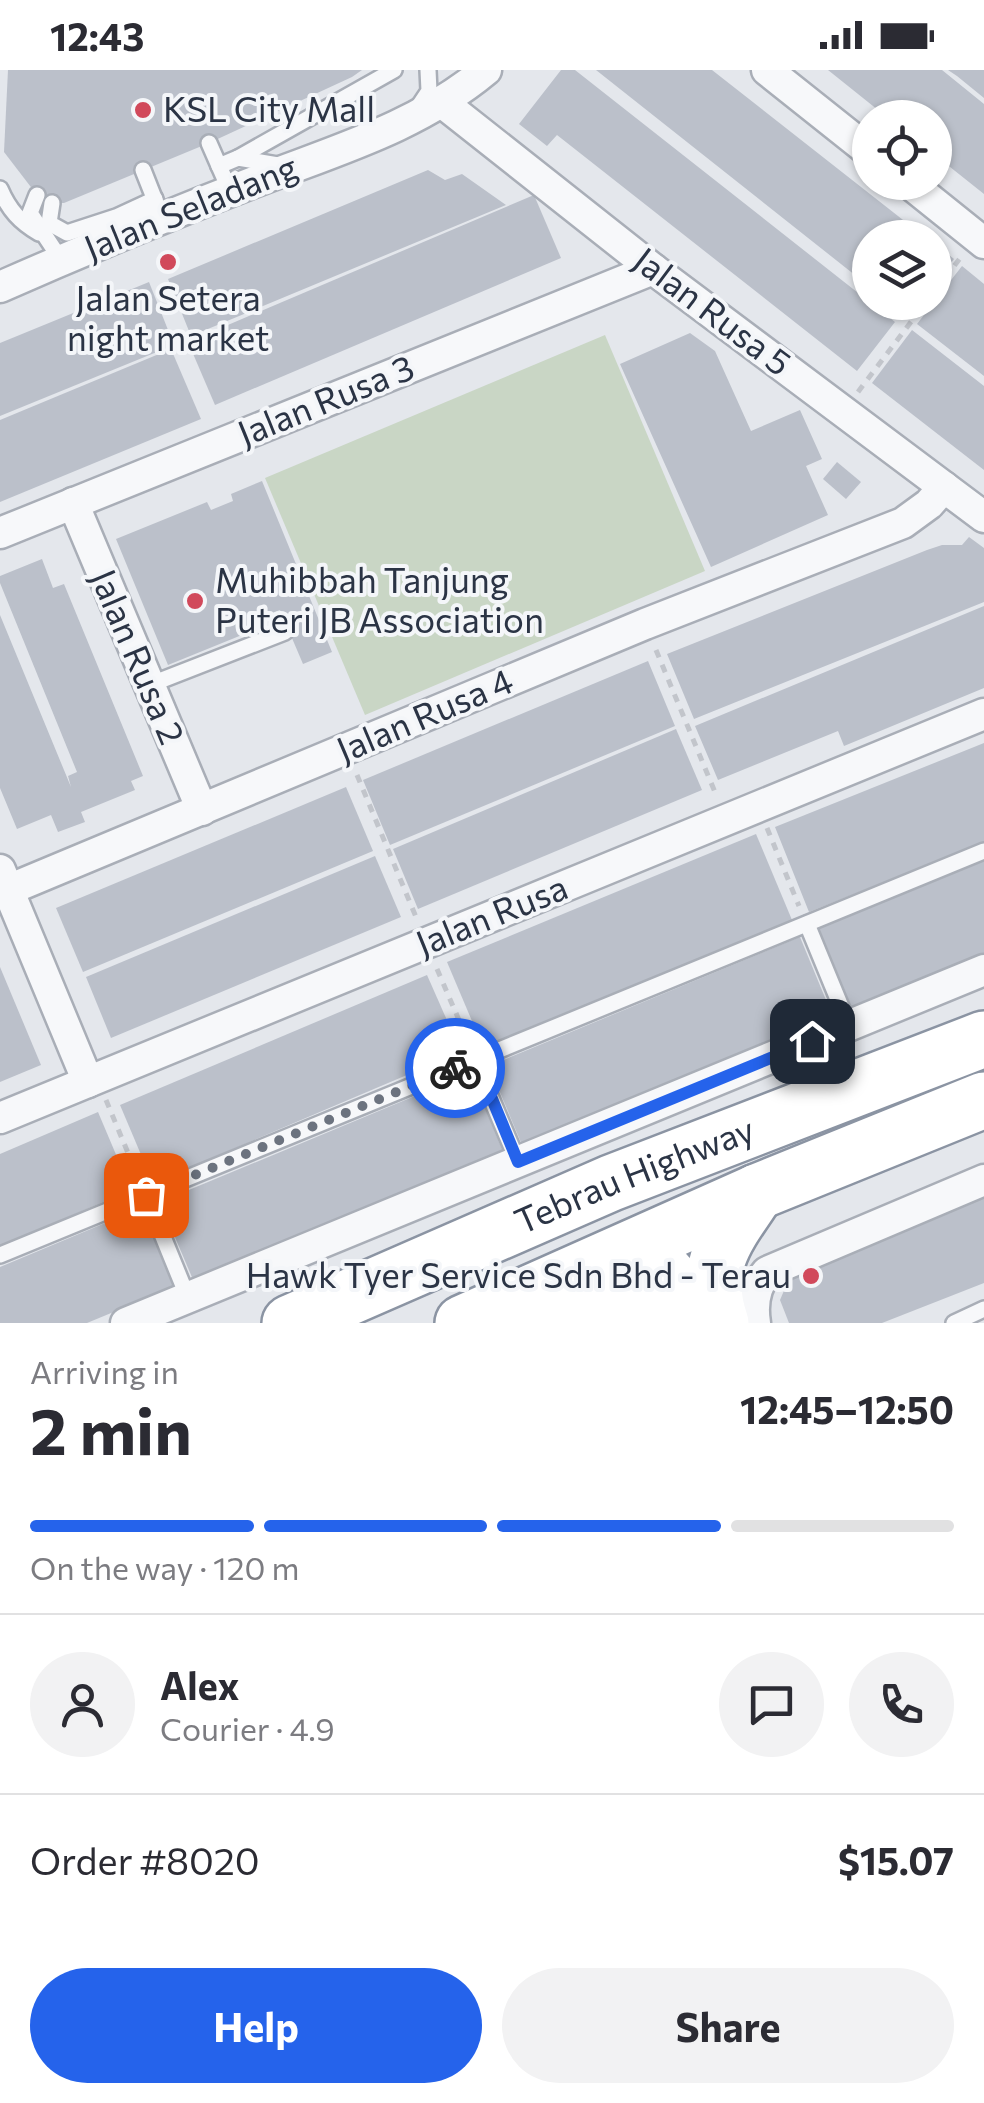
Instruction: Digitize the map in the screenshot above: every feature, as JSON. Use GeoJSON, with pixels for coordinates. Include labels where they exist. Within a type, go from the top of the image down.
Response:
{"type":"FeatureCollection","features":[{"type":"Feature","properties":{"kind":"highway","name":"Tebrau Highway"},"geometry":{"type":"LineString","coordinates":[[301,1318],[611,1184],[984,1039]]}},
{"type":"Feature","properties":{"kind":"highway"},"geometry":{"type":"LineString","coordinates":[[301,1318],[568,1236],[588,1234],[633,1246],[641,1219],[653,1202],[674,1188],[928,1062]]}},
{"type":"Feature","properties":{"kind":"highway","name":"Tebrau Highway"},"geometry":{"type":"LineString","coordinates":[[476,1318],[757,1192],[984,1100]]}},
{"type":"Feature","properties":{"kind":"highway"},"geometry":{"type":"LineString","coordinates":[[721,1323],[711,1282],[716,1258],[757,1192]]}},
{"type":"Feature","properties":{"kind":"highway"},"geometry":{"type":"LineString","coordinates":[[476,1318],[597,1294],[628,1301],[666,1322]]}},
{"type":"Feature","properties":{"kind":"main road"},"geometry":{"type":"LineString","coordinates":[[666,1322],[637,1284],[631,1266],[633,1246],[664,1260],[721,1323]]}},
{"type":"Feature","properties":{"kind":"street","name":"Jalan Seladang"},"geometry":{"type":"LineString","coordinates":[[0,287],[225,178],[294,166],[401,127],[486,70]]}},
{"type":"Feature","properties":{"kind":"street"},"geometry":{"type":"LineString","coordinates":[[767,70],[852,138]]}},
{"type":"Feature","properties":{"kind":"street","name":"Jalan Rusa 5"},"geometry":{"type":"LineString","coordinates":[[443,102],[652,269],[984,517]]}},
{"type":"Feature","properties":{"kind":"street"},"geometry":{"type":"LineString","coordinates":[[930,200],[980,240]]}},
{"type":"Feature","properties":{"kind":"street","name":"Jalan Rusa 3"},"geometry":{"type":"LineString","coordinates":[[0,533],[652,269]]}},
{"type":"Feature","properties":{"kind":"street","name":"Jalan Rusa 4"},"geometry":{"type":"LineString","coordinates":[[4,880],[202,810],[645,624],[902,524],[944,487]]}},
{"type":"Feature","properties":{"kind":"street","name":"Jalan Rusa 2"},"geometry":{"type":"LineString","coordinates":[[73,504],[202,810]]}},
{"type":"Feature","properties":{"kind":"street","name":"Jalan Rusa"},"geometry":{"type":"LineString","coordinates":[[0,1118],[984,714]]}},
{"type":"Feature","properties":{"kind":"street"},"geometry":{"type":"LineString","coordinates":[[4,880],[92,1080]]}},
{"type":"Feature","properties":{"kind":"street"},"geometry":{"type":"LineString","coordinates":[[126,1323],[984,970]]}},
{"type":"Feature","properties":{"kind":"street"},"geometry":{"type":"LineString","coordinates":[[755,1323],[757,1284],[766,1272],[984,1180]]}},
{"type":"Feature","properties":{"kind":"lane"},"geometry":{"type":"LineString","coordinates":[[225,178],[238,158],[394,70]]}},
{"type":"Feature","properties":{"kind":"lane"},"geometry":{"type":"LineString","coordinates":[[401,127],[425,101],[428,70]]}},
{"type":"Feature","properties":{"kind":"lane"},"geometry":{"type":"LineString","coordinates":[[209,143],[225,178]]}},
{"type":"Feature","properties":{"kind":"lane"},"geometry":{"type":"LineString","coordinates":[[238,158],[294,166]]}},
{"type":"Feature","properties":{"kind":"lane"},"geometry":{"type":"LineString","coordinates":[[52,203],[48,223],[67,233],[116,217],[159,209],[143,170]]}},
{"type":"Feature","properties":{"kind":"lane"},"geometry":{"type":"LineString","coordinates":[[0,190],[16,215],[42,236]]}},
{"type":"Feature","properties":{"kind":"lane"},"geometry":{"type":"LineString","coordinates":[[37,195],[30,213],[60,260]]}},
{"type":"Feature","properties":{"kind":"lane"},"geometry":{"type":"LineString","coordinates":[[149,685],[285,632]]}},
{"type":"Feature","properties":{"kind":"lane"},"geometry":{"type":"LineString","coordinates":[[0,1255],[984,851]]}},
{"type":"Feature","properties":{"kind":"lane"},"geometry":{"type":"LineString","coordinates":[[806,924],[849,1026]]}},
{"type":"Feature","properties":{"kind":"lane"},"geometry":{"type":"LineString","coordinates":[[476,1060],[518,1162]]}},
{"type":"Feature","properties":{"kind":"lane"},"geometry":{"type":"LineString","coordinates":[[146,1195],[188,1298]]}},
{"type":"Feature","properties":{"kind":"lane"},"geometry":{"type":"LineString","coordinates":[[954,1323],[984,1309]]}},
{"type":"Feature","properties":{"kind":"path"},"geometry":{"type":"LineString","coordinates":[[952,272],[980,240]]}},
{"type":"Feature","properties":{"kind":"path"},"geometry":{"type":"LineString","coordinates":[[844,410],[912,320]]}},
{"type":"Feature","properties":{"kind":"path"},"geometry":{"type":"LineString","coordinates":[[645,624],[727,820]]}},
{"type":"Feature","properties":{"kind":"path"},"geometry":{"type":"LineString","coordinates":[[346,749],[476,1060]]}},
{"type":"Feature","properties":{"kind":"path"},"geometry":{"type":"LineString","coordinates":[[758,807],[806,924]]}},
{"type":"Feature","properties":{"kind":"path"},"geometry":{"type":"LineString","coordinates":[[92,1080],[146,1195]]}},
{"type":"Feature","properties":{"kind":"green space"},"geometry":{"type":"Polygon","coordinates":[[[605,335],[705,571],[365,715],[265,478],[605,335]]]}},
{"type":"Feature","properties":{"kind":"building","name":"KSL City Mall"},"geometry":{"type":"Polygon","coordinates":[[[8,70],[362,70],[209,143],[64,203],[52,203],[37,195],[4,152],[8,70]]]}},
{"type":"Feature","properties":{"kind":"building"},"geometry":{"type":"Polygon","coordinates":[[[561,70],[575,70],[852,288],[852,320],[895,322],[857,371],[557,135],[547,146],[519,124],[561,70]]]}},
{"type":"Feature","properties":{"kind":"building"},"geometry":{"type":"Polygon","coordinates":[[[596,70],[712,70],[852,180],[852,200],[878,200],[903,220],[852,220],[852,273],[596,70]]]}},
{"type":"Feature","properties":{"kind":"building"},"geometry":{"type":"Polygon","coordinates":[[[828,70],[942,70],[984,104],[984,194],[952,169],[952,100],[866,100],[828,70]]]}},
{"type":"Feature","properties":{"kind":"building"},"geometry":{"type":"Polygon","coordinates":[[[948,70],[984,70],[984,98],[957,76],[948,70]]]}},
{"type":"Feature","properties":{"kind":"building"},"geometry":{"type":"Polygon","coordinates":[[[428,170],[445,180],[462,174],[506,205],[191,336],[168,279],[428,170]]]}},
{"type":"Feature","properties":{"kind":"building"},"geometry":{"type":"Polygon","coordinates":[[[534,195],[561,258],[215,405],[188,342],[534,195]]]}},
{"type":"Feature","properties":{"kind":"building"},"geometry":{"type":"Polygon","coordinates":[[[962,266],[984,284],[984,376],[917,324],[920,320],[952,320],[952,279],[962,266]]]}},
{"type":"Feature","properties":{"kind":"building"},"geometry":{"type":"Polygon","coordinates":[[[149,282],[174,345],[0,416],[0,343],[149,282]]]}},
{"type":"Feature","properties":{"kind":"building"},"geometry":{"type":"Polygon","coordinates":[[[912,330],[984,386],[984,470],[872,383],[912,330]]]}},
{"type":"Feature","properties":{"kind":"building"},"geometry":{"type":"Polygon","coordinates":[[[690,333],[715,351],[751,431],[800,410],[822,459],[806,466],[828,515],[711,567],[620,364],[690,333]]]}},
{"type":"Feature","properties":{"kind":"building"},"geometry":{"type":"Polygon","coordinates":[[[171,349],[201,419],[0,502],[0,420],[171,349]]]}},
{"type":"Feature","properties":{"kind":"building"},"geometry":{"type":"Polygon","coordinates":[[[837,462],[861,482],[846,499],[823,479],[837,462]]]}},
{"type":"Feature","properties":{"kind":"building"},"geometry":{"type":"Polygon","coordinates":[[[262,481],[332,652],[303,664],[280,610],[255,619],[259,628],[168,665],[116,539],[207,502],[211,510],[233,501],[231,494],[262,481]]]}},
{"type":"Feature","properties":{"kind":"building"},"geometry":{"type":"Polygon","coordinates":[[[969,537],[984,548],[984,602],[694,719],[667,654],[927,550],[962,545],[969,537]]]}},
{"type":"Feature","properties":{"kind":"building"},"geometry":{"type":"Polygon","coordinates":[[[42,559],[53,588],[64,584],[143,776],[131,781],[135,790],[81,812],[85,822],[58,832],[51,815],[17,829],[0,788],[0,615],[71,787],[68,776],[77,772],[0,583],[0,576],[42,559]]]}},
{"type":"Feature","properties":{"kind":"building"},"geometry":{"type":"Polygon","coordinates":[[[984,606],[984,688],[844,746],[838,731],[718,780],[695,726],[984,606]]]}},
{"type":"Feature","properties":{"kind":"building"},"geometry":{"type":"Polygon","coordinates":[[[648,661],[675,726],[390,845],[363,780],[648,661]]]}},
{"type":"Feature","properties":{"kind":"building"},"geometry":{"type":"Polygon","coordinates":[[[676,729],[702,790],[418,909],[393,849],[676,729]]]}},
{"type":"Feature","properties":{"kind":"building"},"geometry":{"type":"Polygon","coordinates":[[[984,743],[984,842],[809,912],[775,827],[984,743]]]}},
{"type":"Feature","properties":{"kind":"building"},"geometry":{"type":"Polygon","coordinates":[[[346,787],[373,851],[83,972],[56,908],[346,787]]]}},
{"type":"Feature","properties":{"kind":"building"},"geometry":{"type":"Polygon","coordinates":[[[756,834],[792,920],[483,1047],[447,962],[756,834]]]}},
{"type":"Feature","properties":{"kind":"building"},"geometry":{"type":"Polygon","coordinates":[[[375,856],[401,917],[111,1038],[86,977],[375,856]]]}},
{"type":"Feature","properties":{"kind":"building"},"geometry":{"type":"Polygon","coordinates":[[[984,860],[984,953],[848,1009],[815,930],[984,860]]]}},
{"type":"Feature","properties":{"kind":"building"},"geometry":{"type":"Polygon","coordinates":[[[800,937],[833,1017],[522,1145],[489,1066],[800,937]]]}},
{"type":"Feature","properties":{"kind":"building"},"geometry":{"type":"Polygon","coordinates":[[[0,967],[41,1065],[0,1082],[0,967]]]}},
{"type":"Feature","properties":{"kind":"building"},"geometry":{"type":"Polygon","coordinates":[[[427,975],[461,1052],[153,1183],[120,1105],[427,975]]]}},
{"type":"Feature","properties":{"kind":"building"},"geometry":{"type":"Polygon","coordinates":[[[470,1073],[504,1154],[194,1282],[160,1202],[470,1073]]]}},
{"type":"Feature","properties":{"kind":"building"},"geometry":{"type":"Polygon","coordinates":[[[98,1112],[131,1190],[0,1246],[0,1154],[98,1112]]]}},
{"type":"Feature","properties":{"kind":"building"},"geometry":{"type":"Polygon","coordinates":[[[984,1197],[984,1283],[882,1323],[789,1323],[780,1300],[792,1272],[984,1197]]]}},
{"type":"Feature","properties":{"kind":"building"},"geometry":{"type":"Polygon","coordinates":[[[141,1208],[174,1287],[87,1323],[0,1323],[0,1267],[141,1208]]]}},
{"type":"Feature","properties":{"kind":"way so far"},"geometry":{"type":"LineString","coordinates":[[146,1195],[455,1068]]}},
{"type":"Feature","properties":{"kind":"place","name":"KSL City Mall"},"geometry":{"type":"Point","coordinates":[143,110]}},
{"type":"Feature","properties":{"kind":"place","name":"Jalan Setera night market"},"geometry":{"type":"Point","coordinates":[168,262]}},
{"type":"Feature","properties":{"kind":"place","name":"Muhibbah Tanjung Puteri JB Association"},"geometry":{"type":"Point","coordinates":[195,601]}},
{"type":"Feature","properties":{"kind":"place","name":"Hawk Tyer Service Sdn Bhd - Terau"},"geometry":{"type":"Point","coordinates":[811,1276]}},
{"type":"Feature","properties":{"kind":"route"},"geometry":{"type":"LineString","coordinates":[[455,1068],[476,1060],[518,1162],[812,1041]]}}]}
